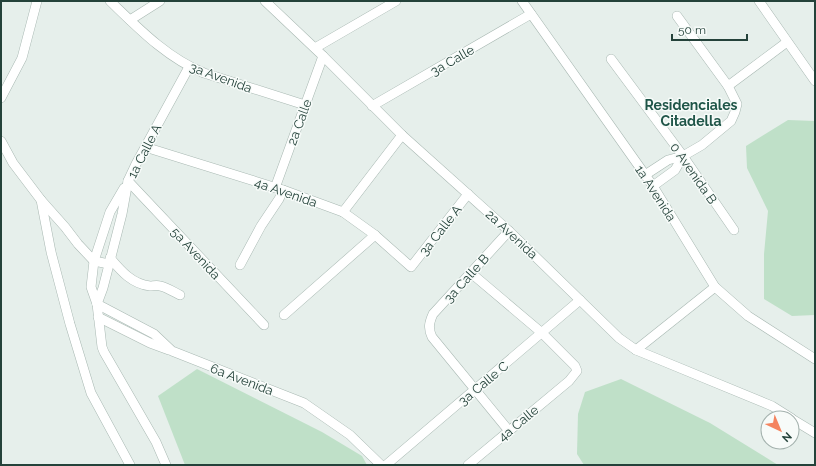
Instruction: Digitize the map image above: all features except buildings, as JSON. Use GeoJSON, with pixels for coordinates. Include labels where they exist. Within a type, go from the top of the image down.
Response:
{"type":"FeatureCollection","features":[{"type":"Feature","properties":{"kind":"street"},"geometry":{"type":"LineString","coordinates":[[1,98],[22,58],[37,1]]}},
{"type":"Feature","properties":{"kind":"street","name":"3a Avenida"},"geometry":{"type":"LineString","coordinates":[[110,1],[152,41],[190,67],[204,74],[305,105]]}},
{"type":"Feature","properties":{"kind":"street"},"geometry":{"type":"LineString","coordinates":[[130,20],[160,1]]}},
{"type":"Feature","properties":{"kind":"street","name":"2a Avenida"},"geometry":{"type":"LineString","coordinates":[[265,1],[315,48],[402,135],[509,230],[619,338],[636,350],[779,410]]}},
{"type":"Feature","properties":{"kind":"street"},"geometry":{"type":"LineString","coordinates":[[315,48],[396,1]]}},
{"type":"Feature","properties":{"kind":"street","name":"1a Avenida"},"geometry":{"type":"LineString","coordinates":[[522,1],[653,186],[715,287],[748,316],[811,352],[815,359]]}},
{"type":"Feature","properties":{"kind":"street"},"geometry":{"type":"LineString","coordinates":[[759,1],[815,81]]}},
{"type":"Feature","properties":{"kind":"street","name":"3a Calle"},"geometry":{"type":"LineString","coordinates":[[372,106],[531,14]]}},
{"type":"Feature","properties":{"kind":"street"},"geometry":{"type":"LineString","coordinates":[[645,175],[668,160],[683,156],[702,145],[731,121],[736,112],[737,104],[728,86],[677,16]]}},
{"type":"Feature","properties":{"kind":"street"},"geometry":{"type":"LineString","coordinates":[[728,86],[787,42]]}},
{"type":"Feature","properties":{"kind":"street","name":"2a Calle"},"geometry":{"type":"LineString","coordinates":[[240,265],[261,226],[279,199],[279,189],[305,105],[323,56]]}},
{"type":"Feature","properties":{"kind":"street","name":"0 Avenida B"},"geometry":{"type":"LineString","coordinates":[[611,59],[683,156],[734,230]]}},
{"type":"Feature","properties":{"kind":"street","name":"1a Calle A"},"geometry":{"type":"LineString","coordinates":[[97,304],[103,288],[122,214],[128,181],[145,147],[190,67]]}},
{"type":"Feature","properties":{"kind":"street"},"geometry":{"type":"LineString","coordinates":[[343,212],[402,135]]}},
{"type":"Feature","properties":{"kind":"street"},"geometry":{"type":"LineString","coordinates":[[1,141],[13,163],[41,200],[94,261],[109,261],[123,274],[140,284],[160,286],[180,295]]}},
{"type":"Feature","properties":{"kind":"street","name":"4a Avenida"},"geometry":{"type":"LineString","coordinates":[[145,147],[279,189],[343,212],[375,236],[411,267]]}},
{"type":"Feature","properties":{"kind":"street"},"geometry":{"type":"LineString","coordinates":[[653,186],[675,170],[683,156]]}},
{"type":"Feature","properties":{"kind":"street"},"geometry":{"type":"LineString","coordinates":[[128,181],[110,212],[94,261],[91,287],[97,304],[102,347],[104,352],[156,442],[166,465]]}},
{"type":"Feature","properties":{"kind":"street","name":"5a Avenida"},"geometry":{"type":"LineString","coordinates":[[128,181],[264,325]]}},
{"type":"Feature","properties":{"kind":"street","name":"3a Calle A"},"geometry":{"type":"LineString","coordinates":[[411,267],[468,194]]}},
{"type":"Feature","properties":{"kind":"street"},"geometry":{"type":"LineString","coordinates":[[41,200],[51,252],[70,324],[92,393],[130,465]]}},
{"type":"Feature","properties":{"kind":"street","name":"3a Calle B"},"geometry":{"type":"LineString","coordinates":[[476,390],[432,337],[429,330],[430,322],[434,314],[509,230]]}},
{"type":"Feature","properties":{"kind":"street"},"geometry":{"type":"LineString","coordinates":[[284,315],[375,236]]}},
{"type":"Feature","properties":{"kind":"street"},"geometry":{"type":"LineString","coordinates":[[471,273],[542,333]]}},
{"type":"Feature","properties":{"kind":"street"},"geometry":{"type":"LineString","coordinates":[[636,350],[715,287]]}},
{"type":"Feature","properties":{"kind":"street","name":"3a Calle C"},"geometry":{"type":"LineString","coordinates":[[386,465],[580,300]]}},
{"type":"Feature","properties":{"kind":"street","name":"6a Avenida"},"geometry":{"type":"LineString","coordinates":[[97,304],[154,334],[172,351],[304,403],[350,435],[381,465]]}},
{"type":"Feature","properties":{"kind":"street"},"geometry":{"type":"LineString","coordinates":[[98,317],[150,343],[172,351]]}},
{"type":"Feature","properties":{"kind":"street","name":"4a Calle"},"geometry":{"type":"LineString","coordinates":[[468,465],[569,381],[577,371],[575,366],[542,333]]}},
{"type":"Feature","properties":{"kind":"street"},"geometry":{"type":"LineString","coordinates":[[476,390],[509,431]]}},
{"type":"Feature","properties":{"kind":"street","name":"2a Avenida"},"geometry":{"type":"LineString","coordinates":[[800,423],[815,433]]}},
{"type":"Feature","properties":{"kind":"green space"},"geometry":{"type":"Polygon","coordinates":[[[788,120],[815,121],[815,315],[792,316],[764,299],[764,254],[768,211],[747,168],[746,146],[788,120]]]}},
{"type":"Feature","properties":{"kind":"green space"},"geometry":{"type":"Polygon","coordinates":[[[197,369],[322,432],[362,456],[367,465],[185,465],[158,396],[197,369]]]}},
{"type":"Feature","properties":{"kind":"green space"},"geometry":{"type":"Polygon","coordinates":[[[621,379],[710,423],[778,465],[584,465],[577,454],[578,414],[585,392],[621,379]]]}},
{"type":"Feature","properties":{"kind":"district","name":"Residenciales Citadella"},"geometry":{"type":"Point","coordinates":[691,114]}}]}
